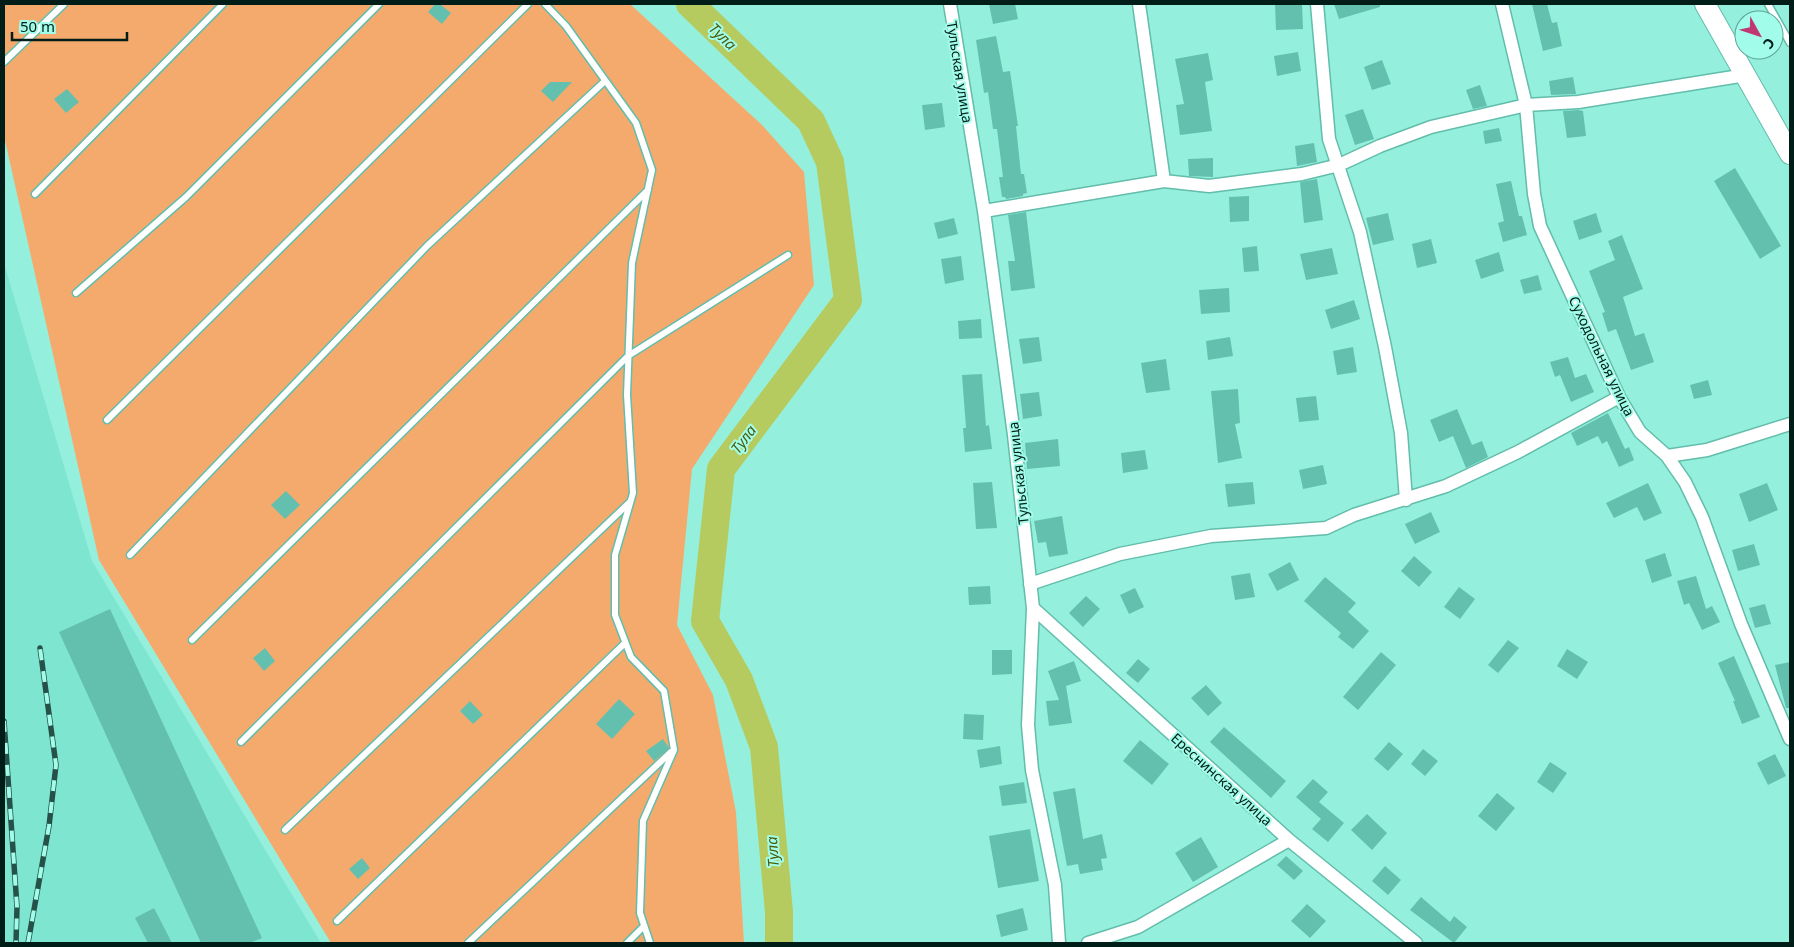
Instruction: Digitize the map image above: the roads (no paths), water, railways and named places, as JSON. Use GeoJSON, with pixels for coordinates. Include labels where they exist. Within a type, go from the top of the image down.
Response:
{"type":"FeatureCollection","features":[{"type":"Feature","properties":{"kind":"main road"},"geometry":{"type":"LineString","coordinates":[[1707,5],[1790,154]]}},
{"type":"Feature","properties":{"kind":"street","name":"Тульская улица"},"geometry":{"type":"LineString","coordinates":[[950,4],[984,211],[1014,435],[1033,608],[1028,725],[1032,770],[1055,885],[1059,943]]}},
{"type":"Feature","properties":{"kind":"street"},"geometry":{"type":"LineString","coordinates":[[1139,4],[1164,181]]}},
{"type":"Feature","properties":{"kind":"street"},"geometry":{"type":"LineString","coordinates":[[1317,4],[1329,139],[1360,232],[1385,347],[1402,433],[1406,500]]}},
{"type":"Feature","properties":{"kind":"street","name":"Суходольная улица"},"geometry":{"type":"LineString","coordinates":[[1502,4],[1526,105],[1534,194],[1540,226],[1620,396],[1640,432],[1667,456],[1685,482],[1702,517],[1742,624],[1790,739]]}},
{"type":"Feature","properties":{"kind":"street"},"geometry":{"type":"LineString","coordinates":[[984,211],[1164,181],[1210,186],[1276,178],[1339,166],[1380,146],[1431,126],[1526,105],[1578,102],[1746,75]]}},
{"type":"Feature","properties":{"kind":"street"},"geometry":{"type":"LineString","coordinates":[[1030,584],[1120,554],[1211,536],[1326,528],[1354,516],[1446,486],[1518,452],[1620,396]]}},
{"type":"Feature","properties":{"kind":"street"},"geometry":{"type":"LineString","coordinates":[[1667,456],[1707,450],[1790,424]]}},
{"type":"Feature","properties":{"kind":"street","name":"Ереснинская улица"},"geometry":{"type":"LineString","coordinates":[[1033,608],[1289,840],[1416,943]]}},
{"type":"Feature","properties":{"kind":"street"},"geometry":{"type":"LineString","coordinates":[[1088,943],[1138,927],[1289,840]]}},
{"type":"Feature","properties":{"kind":"lane"},"geometry":{"type":"LineString","coordinates":[[4,62],[64,4]]}},
{"type":"Feature","properties":{"kind":"lane"},"geometry":{"type":"LineString","coordinates":[[35,194],[223,4]]}},
{"type":"Feature","properties":{"kind":"lane"},"geometry":{"type":"LineString","coordinates":[[76,293],[186,197],[378,4]]}},
{"type":"Feature","properties":{"kind":"lane"},"geometry":{"type":"LineString","coordinates":[[107,420],[528,4]]}},
{"type":"Feature","properties":{"kind":"lane"},"geometry":{"type":"LineString","coordinates":[[546,4],[566,26],[636,123],[652,170],[632,263],[627,395],[633,493],[615,555],[616,615],[631,657],[664,691],[674,750],[643,821],[640,913],[650,943]]}},
{"type":"Feature","properties":{"kind":"lane"},"geometry":{"type":"LineString","coordinates":[[1768,4],[1790,43]]}},
{"type":"Feature","properties":{"kind":"lane"},"geometry":{"type":"LineString","coordinates":[[130,555],[427,246],[606,80]]}},
{"type":"Feature","properties":{"kind":"lane"},"geometry":{"type":"LineString","coordinates":[[192,640],[648,190]]}},
{"type":"Feature","properties":{"kind":"lane"},"geometry":{"type":"LineString","coordinates":[[241,742],[628,356],[788,255]]}},
{"type":"Feature","properties":{"kind":"lane"},"geometry":{"type":"LineString","coordinates":[[285,830],[630,502]]}},
{"type":"Feature","properties":{"kind":"lane"},"geometry":{"type":"LineString","coordinates":[[337,921],[626,643]]}},
{"type":"Feature","properties":{"kind":"lane"},"geometry":{"type":"LineString","coordinates":[[468,943],[674,750]]}},
{"type":"Feature","properties":{"kind":"lane"},"geometry":{"type":"LineString","coordinates":[[627,943],[644,926]]}},
{"type":"Feature","properties":{"kind":"waterway","name":"Тула"},"geometry":{"type":"LineString","coordinates":[[690,4],[811,121],[830,162],[848,300],[721,469],[705,621],[739,680],[764,747],[779,912],[779,943]]}},
{"type":"Feature","properties":{"kind":"railway"},"geometry":{"type":"LineString","coordinates":[[28,943],[49,826],[56,765],[40,648]]}},
{"type":"Feature","properties":{"kind":"railway"},"geometry":{"type":"LineString","coordinates":[[4,721],[17,907],[16,943]]}}]}
